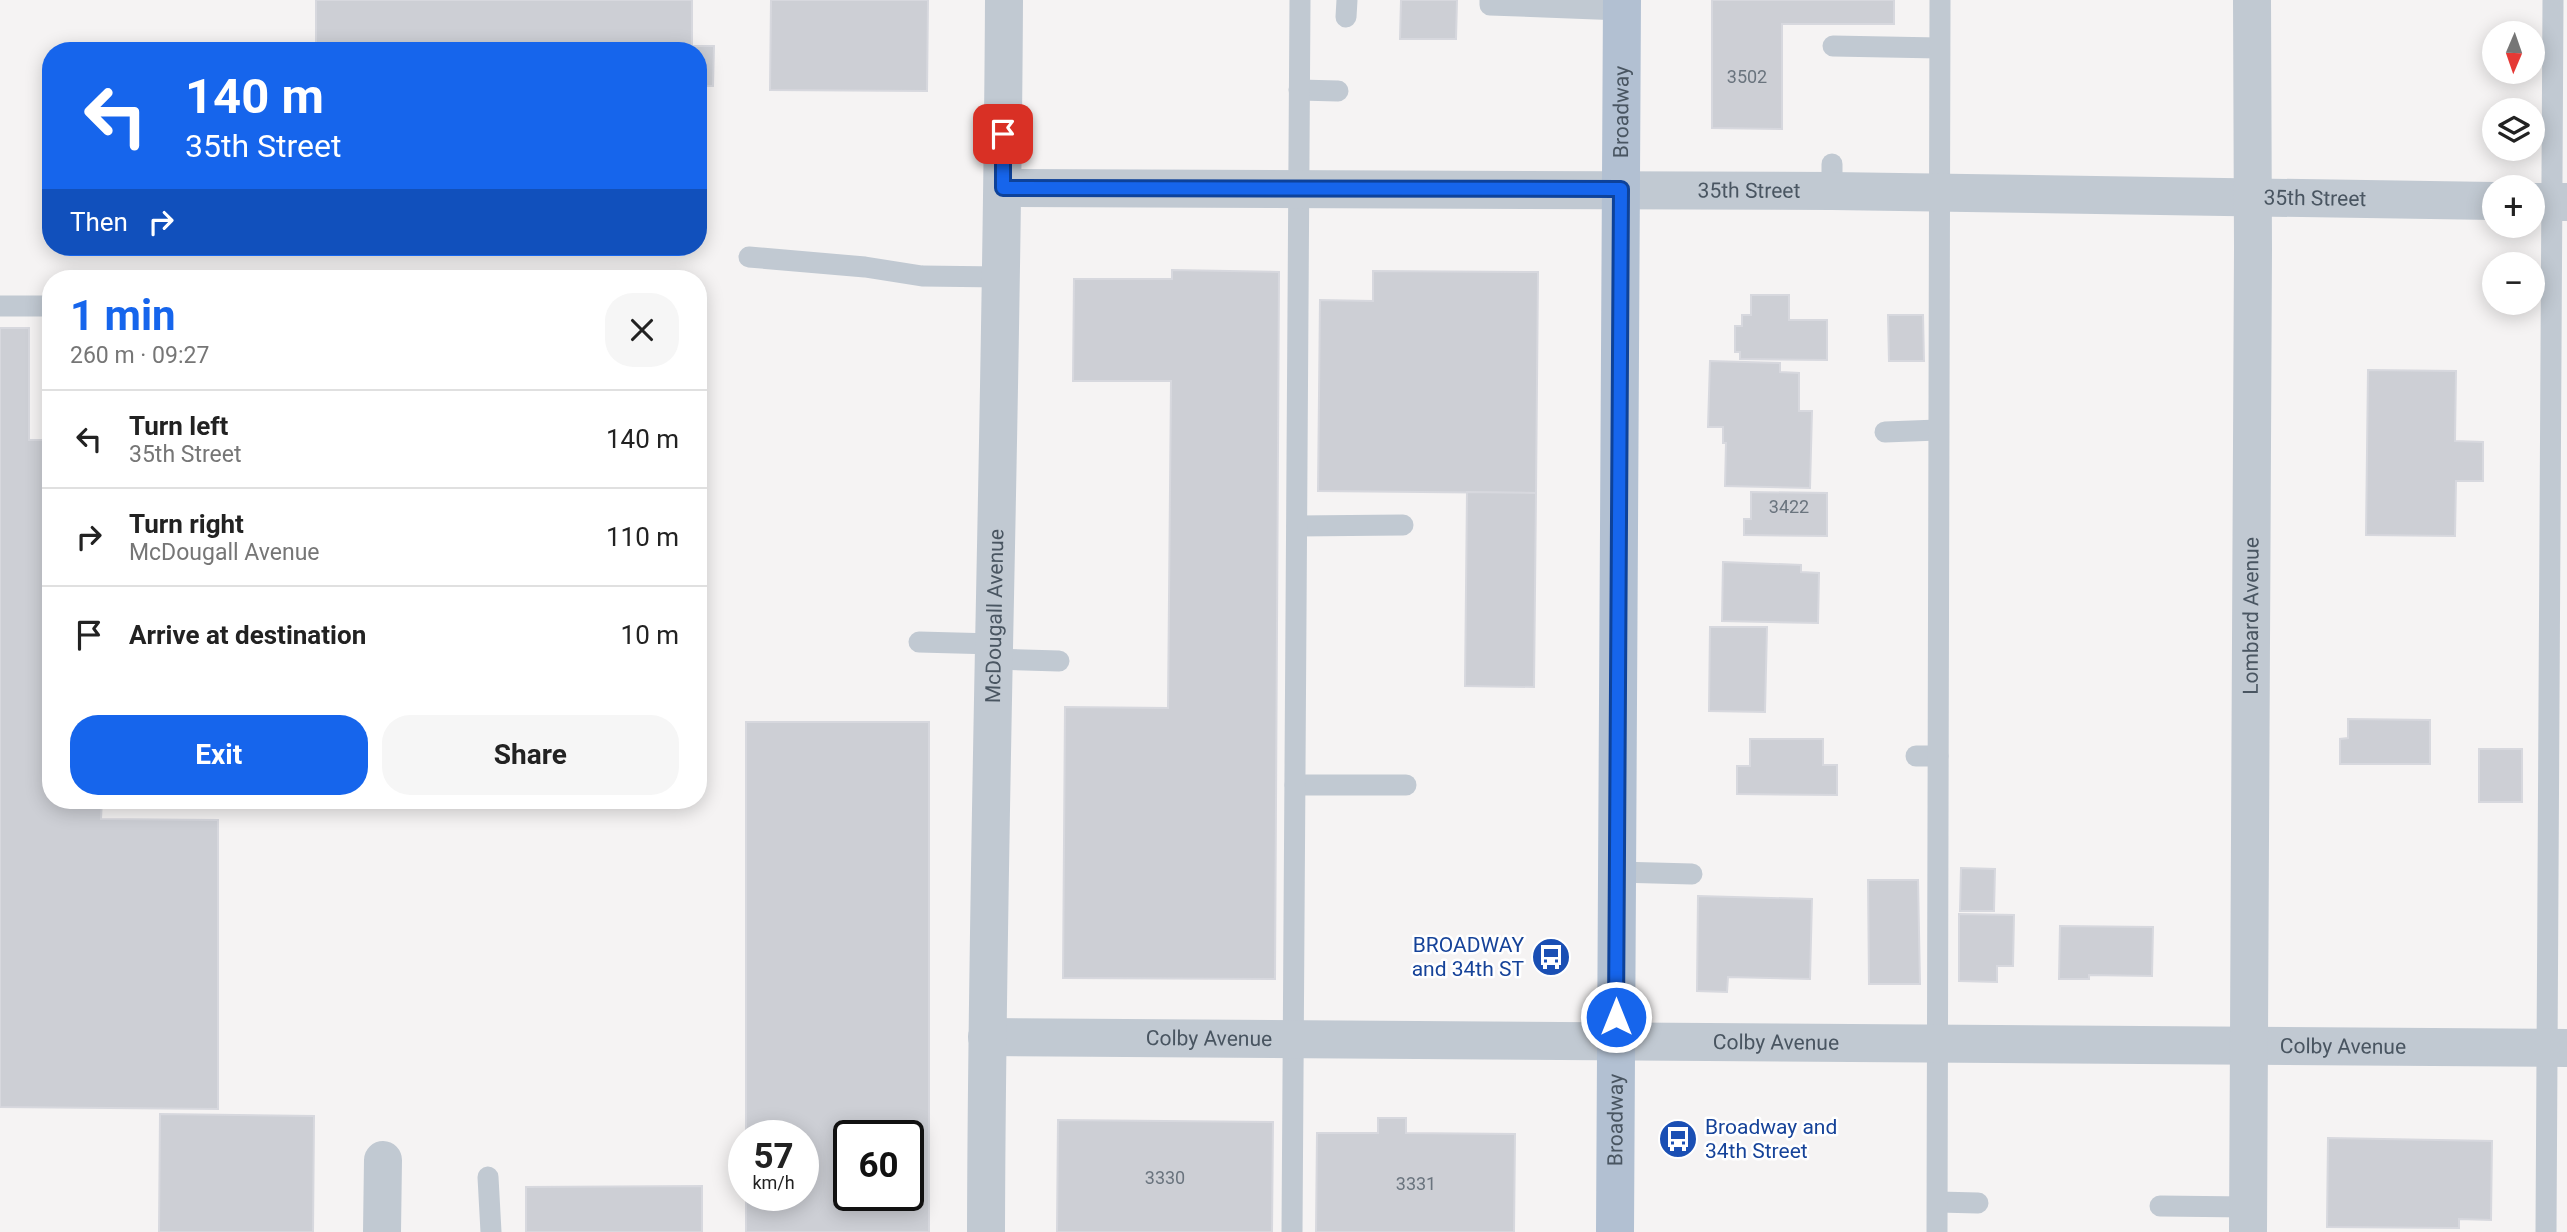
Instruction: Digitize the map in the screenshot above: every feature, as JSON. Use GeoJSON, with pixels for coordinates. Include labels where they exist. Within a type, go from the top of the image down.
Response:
{"type":"FeatureCollection","features":[{"type":"Feature","properties":{"kind":"main road","name":"Broadway"},"geometry":{"type":"LineString","coordinates":[[1615,1232],[1622,5]]}},
{"type":"Feature","properties":{"kind":"street","name":"McDougall Avenue"},"geometry":{"type":"LineString","coordinates":[[986,1232],[986,1037],[1003,188],[1004,0]]}},
{"type":"Feature","properties":{"kind":"street","name":"Lombard Avenue"},"geometry":{"type":"LineString","coordinates":[[2248,1219],[2252,0]]}},
{"type":"Feature","properties":{"kind":"street","name":"35th Street"},"geometry":{"type":"LineString","coordinates":[[1003,188],[1621,189],[1832,177],[1938,192],[2482,201]]}},
{"type":"Feature","properties":{"kind":"street","name":"Colby Avenue"},"geometry":{"type":"LineString","coordinates":[[986,1037],[2557,1048]]}},
{"type":"Feature","properties":{"kind":"street"},"geometry":{"type":"LineString","coordinates":[[382,1232],[383,1160]]}},
{"type":"Feature","properties":{"kind":"lane"},"geometry":{"type":"LineString","coordinates":[[1293,1232],[1300,0]]}},
{"type":"Feature","properties":{"kind":"lane"},"geometry":{"type":"LineString","coordinates":[[1490,0],[1490,5],[1622,5]]}},
{"type":"Feature","properties":{"kind":"lane"},"geometry":{"type":"LineString","coordinates":[[1937,1232],[1938,755],[1928,679],[1929,594],[1938,430],[1940,0]]}},
{"type":"Feature","properties":{"kind":"lane"},"geometry":{"type":"LineString","coordinates":[[2546,1232],[2557,1048],[2551,202],[2553,0]]}},
{"type":"Feature","properties":{"kind":"lane"},"geometry":{"type":"LineString","coordinates":[[1833,46],[1939,48]]}},
{"type":"Feature","properties":{"kind":"lane"},"geometry":{"type":"LineString","coordinates":[[1299,90],[1338,91]]}},
{"type":"Feature","properties":{"kind":"lane"},"geometry":{"type":"LineString","coordinates":[[749,257],[865,267],[922,276],[1001,277]]}},
{"type":"Feature","properties":{"kind":"lane"},"geometry":{"type":"LineString","coordinates":[[0,306],[42,306]]}},
{"type":"Feature","properties":{"kind":"lane"},"geometry":{"type":"LineString","coordinates":[[1885,432],[1938,430]]}},
{"type":"Feature","properties":{"kind":"lane"},"geometry":{"type":"LineString","coordinates":[[1297,526],[1403,526]]}},
{"type":"Feature","properties":{"kind":"lane"},"geometry":{"type":"LineString","coordinates":[[919,642],[1059,661]]}},
{"type":"Feature","properties":{"kind":"lane"},"geometry":{"type":"LineString","coordinates":[[1916,756],[1938,755]]}},
{"type":"Feature","properties":{"kind":"lane"},"geometry":{"type":"LineString","coordinates":[[1295,785],[1406,785]]}},
{"type":"Feature","properties":{"kind":"lane"},"geometry":{"type":"LineString","coordinates":[[1617,872],[1692,874]]}},
{"type":"Feature","properties":{"kind":"lane"},"geometry":{"type":"LineString","coordinates":[[488,1177],[491,1232]]}},
{"type":"Feature","properties":{"kind":"lane"},"geometry":{"type":"LineString","coordinates":[[1938,1202],[1978,1203]]}},
{"type":"Feature","properties":{"kind":"lane"},"geometry":{"type":"LineString","coordinates":[[2160,1206],[2248,1219]]}},
{"type":"Feature","properties":{"kind":"building"},"geometry":{"type":"Polygon","coordinates":[[[316,0],[692,0],[692,42],[316,42],[316,0]]]}},
{"type":"Feature","properties":{"kind":"building"},"geometry":{"type":"Polygon","coordinates":[[[771,0],[928,0],[927,91],[770,90],[771,0]]]}},
{"type":"Feature","properties":{"kind":"building"},"geometry":{"type":"Polygon","coordinates":[[[1401,0],[1457,0],[1456,39],[1400,39],[1401,0]]]}},
{"type":"Feature","properties":{"kind":"building"},"geometry":{"type":"Polygon","coordinates":[[[1712,0],[1894,0],[1894,24],[1782,24],[1782,129],[1712,128],[1712,0]]]}},
{"type":"Feature","properties":{"kind":"building"},"geometry":{"type":"Polygon","coordinates":[[[707,46],[714,46],[713,86],[707,86],[707,46]]]}},
{"type":"Feature","properties":{"kind":"building"},"geometry":{"type":"Polygon","coordinates":[[[1172,270],[1279,272],[1275,979],[1063,978],[1065,707],[1168,708],[1171,381],[1073,381],[1074,279],[1172,279],[1172,270]]]}},
{"type":"Feature","properties":{"kind":"building"},"geometry":{"type":"Polygon","coordinates":[[[1373,271],[1538,272],[1536,493],[1318,491],[1320,300],[1373,301],[1373,271]]]}},
{"type":"Feature","properties":{"kind":"building"},"geometry":{"type":"Polygon","coordinates":[[[1751,295],[1789,295],[1789,320],[1827,320],[1827,360],[1740,359],[1740,352],[1735,352],[1735,326],[1742,326],[1742,315],[1751,315],[1751,295]]]}},
{"type":"Feature","properties":{"kind":"building"},"geometry":{"type":"Polygon","coordinates":[[[1888,315],[1923,315],[1924,361],[1889,361],[1888,315]]]}},
{"type":"Feature","properties":{"kind":"building"},"geometry":{"type":"Polygon","coordinates":[[[0,328],[29,328],[29,440],[42,440],[42,809],[102,809],[101,819],[218,820],[218,1109],[0,1107],[0,328]]]}},
{"type":"Feature","properties":{"kind":"building"},"geometry":{"type":"Polygon","coordinates":[[[1710,361],[1780,363],[1780,372],[1799,373],[1799,411],[1812,411],[1810,488],[1725,486],[1726,443],[1723,443],[1723,427],[1708,427],[1710,361]]]}},
{"type":"Feature","properties":{"kind":"building"},"geometry":{"type":"Polygon","coordinates":[[[2368,370],[2456,371],[2455,441],[2483,442],[2483,481],[2456,481],[2455,536],[2366,535],[2368,370]]]}},
{"type":"Feature","properties":{"kind":"building"},"geometry":{"type":"Polygon","coordinates":[[[1467,492],[1536,493],[1534,687],[1465,686],[1467,492]]]}},
{"type":"Feature","properties":{"kind":"building"},"geometry":{"type":"Polygon","coordinates":[[[1751,492],[1827,493],[1827,536],[1744,535],[1744,519],[1751,519],[1751,492]]]}},
{"type":"Feature","properties":{"kind":"building"},"geometry":{"type":"Polygon","coordinates":[[[1723,562],[1801,565],[1801,572],[1819,573],[1818,623],[1722,621],[1723,562]]]}},
{"type":"Feature","properties":{"kind":"building"},"geometry":{"type":"Polygon","coordinates":[[[1710,627],[1767,627],[1765,712],[1709,711],[1710,627]]]}},
{"type":"Feature","properties":{"kind":"building"},"geometry":{"type":"Polygon","coordinates":[[[2348,719],[2430,720],[2430,764],[2340,764],[2340,739],[2348,738],[2348,719]]]}},
{"type":"Feature","properties":{"kind":"building"},"geometry":{"type":"Polygon","coordinates":[[[746,722],[929,722],[929,1232],[746,1232],[746,1211],[819,1211],[819,1120],[746,1120],[746,722]]]}},
{"type":"Feature","properties":{"kind":"building"},"geometry":{"type":"Polygon","coordinates":[[[1750,739],[1823,739],[1823,765],[1837,765],[1837,795],[1737,794],[1737,766],[1750,766],[1750,739]]]}},
{"type":"Feature","properties":{"kind":"building"},"geometry":{"type":"Polygon","coordinates":[[[2479,749],[2522,749],[2522,802],[2479,802],[2479,749]]]}},
{"type":"Feature","properties":{"kind":"building"},"geometry":{"type":"Polygon","coordinates":[[[1961,868],[1995,869],[1994,911],[1960,911],[1961,868]]]}},
{"type":"Feature","properties":{"kind":"building"},"geometry":{"type":"Polygon","coordinates":[[[1868,880],[1918,880],[1920,984],[1869,984],[1868,880]]]}},
{"type":"Feature","properties":{"kind":"building"},"geometry":{"type":"Polygon","coordinates":[[[1698,896],[1812,899],[1810,979],[1728,977],[1727,992],[1697,991],[1698,896]]]}},
{"type":"Feature","properties":{"kind":"building"},"geometry":{"type":"Polygon","coordinates":[[[1959,914],[2014,915],[2013,966],[1997,966],[1997,982],[1959,981],[1959,914]]]}},
{"type":"Feature","properties":{"kind":"building"},"geometry":{"type":"Polygon","coordinates":[[[2060,926],[2153,927],[2152,976],[2089,975],[2089,979],[2059,979],[2060,926]]]}},
{"type":"Feature","properties":{"kind":"building"},"geometry":{"type":"Polygon","coordinates":[[[160,1114],[314,1116],[313,1232],[159,1232],[160,1114]]]}},
{"type":"Feature","properties":{"kind":"building"},"geometry":{"type":"Polygon","coordinates":[[[1378,1118],[1406,1118],[1406,1133],[1515,1134],[1514,1232],[1316,1232],[1317,1133],[1378,1133],[1378,1118]]]}},
{"type":"Feature","properties":{"kind":"building"},"geometry":{"type":"Polygon","coordinates":[[[1058,1120],[1273,1122],[1272,1232],[1057,1232],[1058,1120]]]}},
{"type":"Feature","properties":{"kind":"building"},"geometry":{"type":"Polygon","coordinates":[[[2328,1138],[2492,1141],[2491,1220],[2459,1219],[2459,1228],[2327,1227],[2328,1138]]]}},
{"type":"Feature","properties":{"kind":"building"},"geometry":{"type":"Polygon","coordinates":[[[702,1186],[702,1232],[526,1232],[526,1187],[702,1186]]]}},
{"type":"Feature","properties":{"kind":"place","name":"BROADWAY and 34th ST"},"geometry":{"type":"Point","coordinates":[1551,957]}},
{"type":"Feature","properties":{"kind":"place","name":"Broadway and 34th Street"},"geometry":{"type":"Point","coordinates":[1678,1139]}},
{"type":"Feature","properties":{"kind":"route"},"geometry":{"type":"LineString","coordinates":[[1003,134],[1003,188],[1621,189],[1616,1017]]}}]}
